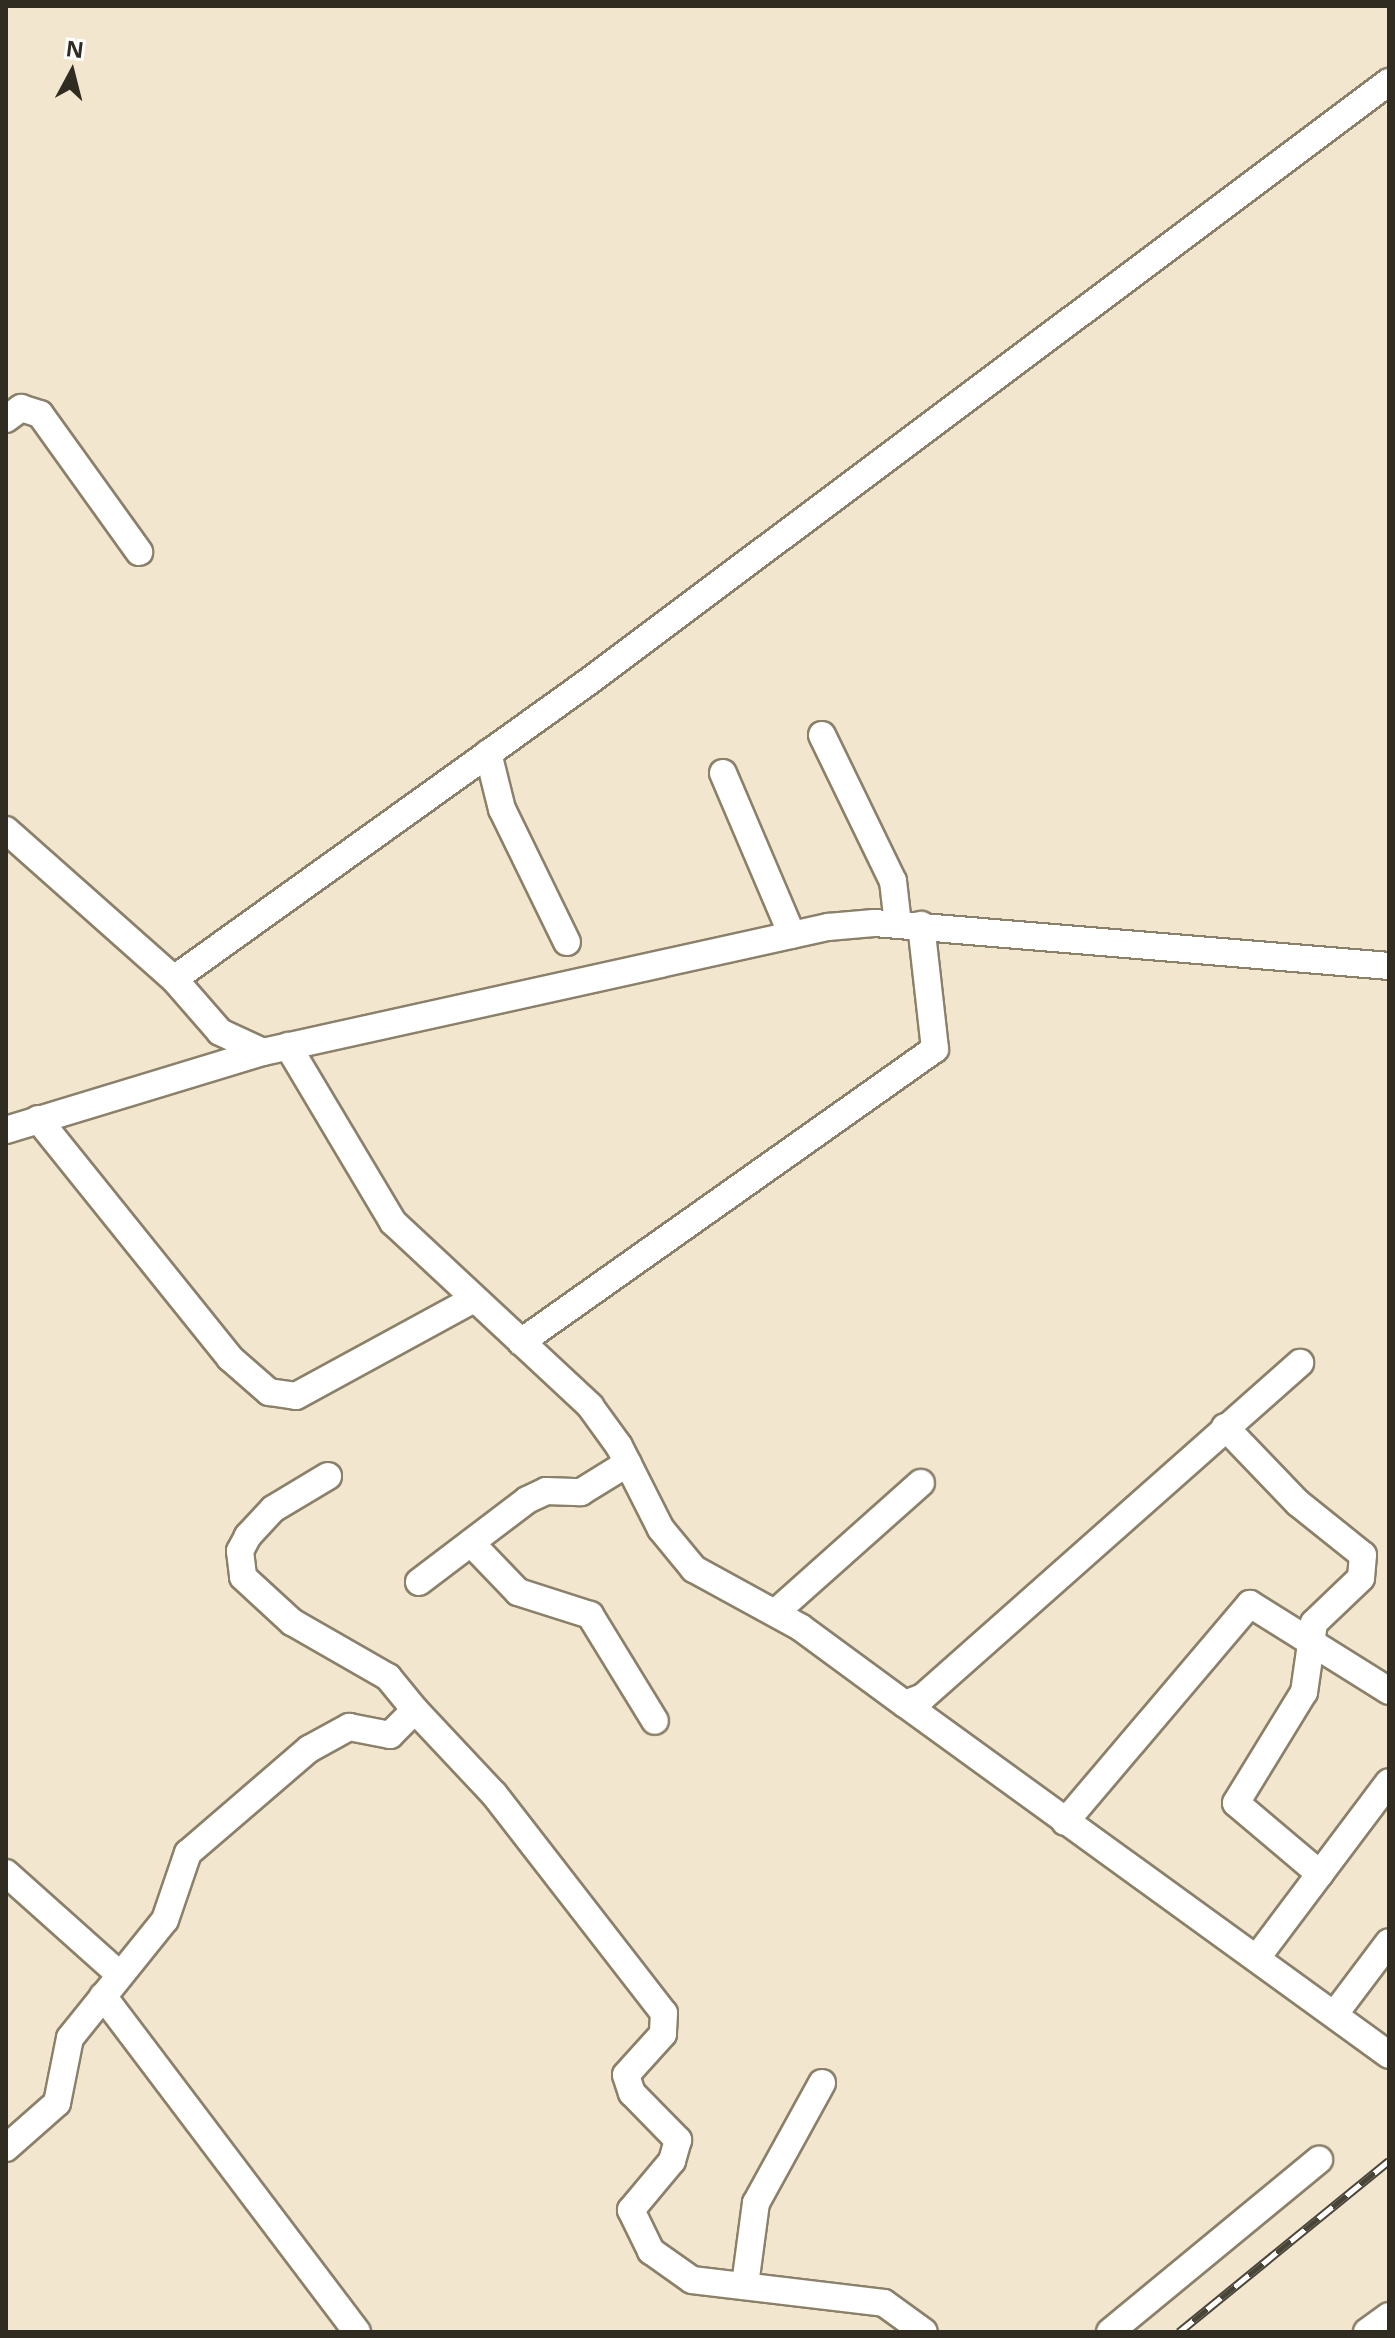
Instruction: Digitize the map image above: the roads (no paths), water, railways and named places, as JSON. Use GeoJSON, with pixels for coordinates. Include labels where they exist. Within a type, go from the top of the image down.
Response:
{"type":"FeatureCollection","features":[{"type":"Feature","properties":{"kind":"street"},"geometry":{"type":"LineString","coordinates":[[174,979],[488,753],[1389,82]]}},
{"type":"Feature","properties":{"kind":"street"},"geometry":{"type":"LineString","coordinates":[[6,419],[21,408],[40,414],[139,552]]}},
{"type":"Feature","properties":{"kind":"street"},"geometry":{"type":"LineString","coordinates":[[521,1342],[935,1049],[910,925],[893,881],[822,735]]}},
{"type":"Feature","properties":{"kind":"street"},"geometry":{"type":"LineString","coordinates":[[488,753],[502,809],[567,942]]}},
{"type":"Feature","properties":{"kind":"street"},"geometry":{"type":"LineString","coordinates":[[723,773],[792,935]]}},
{"type":"Feature","properties":{"kind":"street"},"geometry":{"type":"LineString","coordinates":[[6,830],[174,979],[220,1032],[276,1049],[384,1210],[474,1299],[590,1406],[628,1463],[661,1529],[694,1569],[776,1612],[1065,1822],[1337,2011],[1389,2055]]}},
{"type":"Feature","properties":{"kind":"street"},"geometry":{"type":"LineString","coordinates":[[6,1130],[276,1049],[792,935],[910,925],[991,937],[1389,966]]}},
{"type":"Feature","properties":{"kind":"street"},"geometry":{"type":"LineString","coordinates":[[38,1119],[230,1358],[269,1392],[296,1396],[474,1299]]}},
{"type":"Feature","properties":{"kind":"street"},"geometry":{"type":"LineString","coordinates":[[905,1704],[923,1697],[1300,1363]]}},
{"type":"Feature","properties":{"kind":"street"},"geometry":{"type":"LineString","coordinates":[[1225,1427],[1298,1503],[1363,1555],[1361,1578],[1326,1609],[1310,1638],[1304,1692],[1236,1803],[1320,1874]]}},
{"type":"Feature","properties":{"kind":"street"},"geometry":{"type":"LineString","coordinates":[[419,1582],[539,1494],[581,1492],[628,1463]]}},
{"type":"Feature","properties":{"kind":"street"},"geometry":{"type":"LineString","coordinates":[[328,1476],[273,1509],[248,1536],[240,1551],[243,1577],[292,1622],[388,1677],[494,1794],[664,2013],[663,2034],[631,2065],[626,2084],[673,2131],[678,2151],[635,2199],[635,2226],[680,2276],[864,2297],[924,2332]]}},
{"type":"Feature","properties":{"kind":"street"},"geometry":{"type":"LineString","coordinates":[[776,1612],[921,1483]]}},
{"type":"Feature","properties":{"kind":"street"},"geometry":{"type":"LineString","coordinates":[[471,1543],[518,1592],[577,1607],[601,1625],[655,1721]]}},
{"type":"Feature","properties":{"kind":"street"},"geometry":{"type":"LineString","coordinates":[[1065,1822],[1245,1607],[1260,1606],[1389,1691]]}},
{"type":"Feature","properties":{"kind":"street"},"geometry":{"type":"LineString","coordinates":[[6,2148],[57,2103],[70,2038],[165,1920],[181,1865],[201,1840],[316,1745],[349,1727],[390,1735],[415,1710]]}},
{"type":"Feature","properties":{"kind":"street"},"geometry":{"type":"LineString","coordinates":[[1259,1955],[1389,1782]]}},
{"type":"Feature","properties":{"kind":"street"},"geometry":{"type":"LineString","coordinates":[[6,1873],[112,1985],[357,2332]]}},
{"type":"Feature","properties":{"kind":"street"},"geometry":{"type":"LineString","coordinates":[[1337,2011],[1389,1942]]}},
{"type":"Feature","properties":{"kind":"street"},"geometry":{"type":"LineString","coordinates":[[745,2285],[756,2203],[822,2083]]}},
{"type":"Feature","properties":{"kind":"street"},"geometry":{"type":"LineString","coordinates":[[1110,2332],[1319,2160]]}},
{"type":"Feature","properties":{"kind":"street"},"geometry":{"type":"LineString","coordinates":[[1367,2332],[1389,2316]]}},
{"type":"Feature","properties":{"kind":"railway"},"geometry":{"type":"LineString","coordinates":[[1179,2332],[1389,2161]]}}]}
